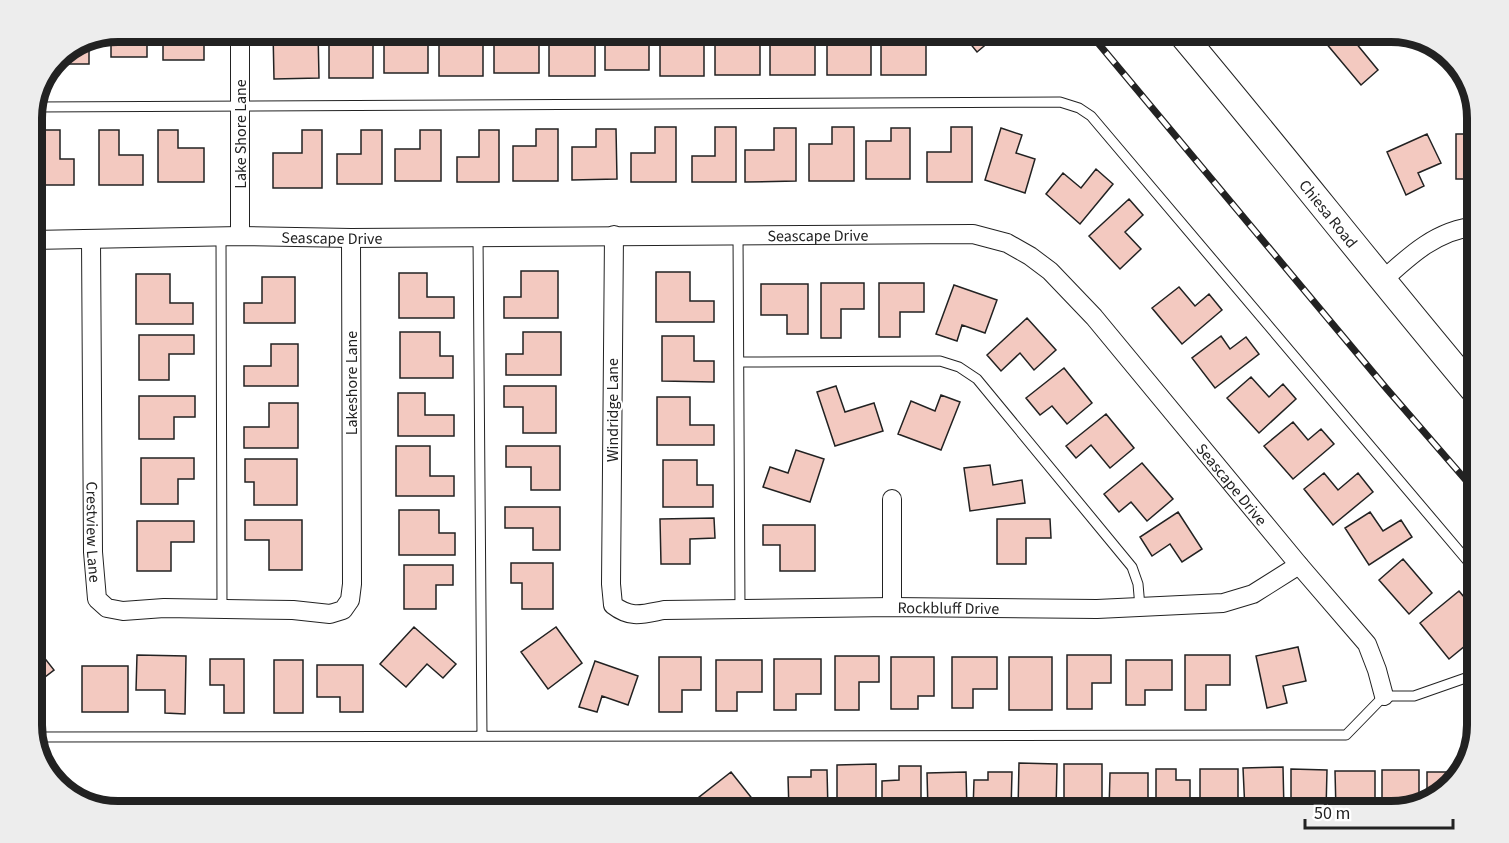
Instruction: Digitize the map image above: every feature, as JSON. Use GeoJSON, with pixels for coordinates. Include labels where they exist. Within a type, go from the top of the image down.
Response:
{"type":"FeatureCollection","features":[{"type":"Feature","properties":{"kind":"main road","name":"Chiesa Road"},"geometry":{"type":"LineString","coordinates":[[1188,42],[1268,136],[1382,281],[1467,382]]}},
{"type":"Feature","properties":{"kind":"street","name":"Lake Shore Lane"},"geometry":{"type":"LineString","coordinates":[[240,42],[240,236]]}},
{"type":"Feature","properties":{"kind":"street"},"geometry":{"type":"LineString","coordinates":[[1382,281],[1408,256],[1435,238],[1467,228]]}},
{"type":"Feature","properties":{"kind":"street","name":"Seascape Drive"},"geometry":{"type":"LineString","coordinates":[[42,240],[240,236],[351,238],[974,234],[1007,243],[1050,271],[1094,317],[1366,644],[1377,670],[1384,696]]}},
{"type":"Feature","properties":{"kind":"street","name":"Windridge Lane"},"geometry":{"type":"LineString","coordinates":[[611,584],[614,235]]}},
{"type":"Feature","properties":{"kind":"street","name":"Lakeshore Lane"},"geometry":{"type":"LineString","coordinates":[[351,238],[351,528]]}},
{"type":"Feature","properties":{"kind":"street","name":"Crestview Lane"},"geometry":{"type":"LineString","coordinates":[[91,240],[93,552],[97,599],[107,608],[123,611],[164,608],[293,610],[330,614],[343,610],[350,600],[351,528]]}},
{"type":"Feature","properties":{"kind":"street"},"geometry":{"type":"LineString","coordinates":[[892,500],[892,607]]}},
{"type":"Feature","properties":{"kind":"street","name":"Rockbluff Drive"},"geometry":{"type":"LineString","coordinates":[[611,584],[613,605],[624,614],[664,610],[1140,607],[1223,603],[1253,594],[1299,565]]}},
{"type":"Feature","properties":{"kind":"lane"},"geometry":{"type":"LineString","coordinates":[[43,107],[1060,102],[1079,108],[1091,116],[1467,559]]}},
{"type":"Feature","properties":{"kind":"lane"},"geometry":{"type":"LineString","coordinates":[[738,235],[740,609]]}},
{"type":"Feature","properties":{"kind":"lane"},"geometry":{"type":"LineString","coordinates":[[221,237],[222,609]]}},
{"type":"Feature","properties":{"kind":"lane"},"geometry":{"type":"LineString","coordinates":[[478,237],[482,736]]}},
{"type":"Feature","properties":{"kind":"lane"},"geometry":{"type":"LineString","coordinates":[[740,362],[940,361],[959,367],[977,380],[1132,567],[1138,584],[1140,607]]}},
{"type":"Feature","properties":{"kind":"lane"},"geometry":{"type":"LineString","coordinates":[[43,737],[1346,735],[1384,696],[1414,696],[1467,678]]}},
{"type":"Feature","properties":{"kind":"building"},"geometry":{"type":"Polygon","coordinates":[[[111,42],[147,42],[147,57],[111,57],[111,42]]]}},
{"type":"Feature","properties":{"kind":"building"},"geometry":{"type":"Polygon","coordinates":[[[163,42],[204,42],[204,60],[163,60],[163,42]]]}},
{"type":"Feature","properties":{"kind":"building"},"geometry":{"type":"Polygon","coordinates":[[[273,42],[318,42],[319,78],[274,79],[273,42]]]}},
{"type":"Feature","properties":{"kind":"building"},"geometry":{"type":"Polygon","coordinates":[[[329,42],[373,42],[373,78],[329,78],[329,42]]]}},
{"type":"Feature","properties":{"kind":"building"},"geometry":{"type":"Polygon","coordinates":[[[384,42],[428,42],[428,73],[384,73],[384,42]]]}},
{"type":"Feature","properties":{"kind":"building"},"geometry":{"type":"Polygon","coordinates":[[[439,42],[483,42],[483,76],[439,76],[439,42]]]}},
{"type":"Feature","properties":{"kind":"building"},"geometry":{"type":"Polygon","coordinates":[[[494,42],[539,42],[539,73],[494,73],[494,42]]]}},
{"type":"Feature","properties":{"kind":"building"},"geometry":{"type":"Polygon","coordinates":[[[549,42],[595,42],[595,76],[549,76],[549,42]]]}},
{"type":"Feature","properties":{"kind":"building"},"geometry":{"type":"Polygon","coordinates":[[[605,42],[649,42],[649,70],[605,70],[605,42]]]}},
{"type":"Feature","properties":{"kind":"building"},"geometry":{"type":"Polygon","coordinates":[[[660,42],[704,42],[704,76],[660,76],[660,42]]]}},
{"type":"Feature","properties":{"kind":"building"},"geometry":{"type":"Polygon","coordinates":[[[715,42],[760,42],[760,75],[715,75],[715,42]]]}},
{"type":"Feature","properties":{"kind":"building"},"geometry":{"type":"Polygon","coordinates":[[[770,42],[815,42],[815,75],[770,75],[770,42]]]}},
{"type":"Feature","properties":{"kind":"building"},"geometry":{"type":"Polygon","coordinates":[[[827,42],[871,42],[871,75],[827,75],[827,42]]]}},
{"type":"Feature","properties":{"kind":"building"},"geometry":{"type":"Polygon","coordinates":[[[881,42],[926,42],[926,75],[881,75],[881,42]]]}},
{"type":"Feature","properties":{"kind":"building"},"geometry":{"type":"Polygon","coordinates":[[[969,42],[989,42],[977,52],[969,42]]]}},
{"type":"Feature","properties":{"kind":"building"},"geometry":{"type":"Polygon","coordinates":[[[1325,42],[1355,42],[1378,70],[1361,85],[1325,42]]]}},
{"type":"Feature","properties":{"kind":"building"},"geometry":{"type":"Polygon","coordinates":[[[89,48],[89,64],[64,64],[89,48]]]}},
{"type":"Feature","properties":{"kind":"building"},"geometry":{"type":"Polygon","coordinates":[[[655,127],[676,127],[676,182],[631,182],[631,153],[655,153],[655,127]]]}},
{"type":"Feature","properties":{"kind":"building"},"geometry":{"type":"Polygon","coordinates":[[[715,127],[736,127],[736,182],[692,182],[692,156],[715,156],[715,127]]]}},
{"type":"Feature","properties":{"kind":"building"},"geometry":{"type":"Polygon","coordinates":[[[832,127],[854,127],[854,181],[809,181],[809,144],[832,144],[832,127]]]}},
{"type":"Feature","properties":{"kind":"building"},"geometry":{"type":"Polygon","coordinates":[[[951,127],[972,127],[972,182],[927,182],[927,152],[951,152],[951,127]]]}},
{"type":"Feature","properties":{"kind":"building"},"geometry":{"type":"Polygon","coordinates":[[[774,128],[796,128],[796,181],[745,182],[745,150],[774,150],[774,128]]]}},
{"type":"Feature","properties":{"kind":"building"},"geometry":{"type":"Polygon","coordinates":[[[891,128],[910,128],[910,179],[866,179],[866,141],[891,141],[891,128]]]}},
{"type":"Feature","properties":{"kind":"building"},"geometry":{"type":"Polygon","coordinates":[[[1001,128],[1022,135],[1016,153],[1035,159],[1025,193],[985,180],[1001,128]]]}},
{"type":"Feature","properties":{"kind":"building"},"geometry":{"type":"Polygon","coordinates":[[[536,129],[558,129],[558,181],[513,181],[513,146],[536,146],[536,129]]]}},
{"type":"Feature","properties":{"kind":"building"},"geometry":{"type":"Polygon","coordinates":[[[596,129],[616,129],[617,179],[572,180],[572,147],[596,147],[596,129]]]}},
{"type":"Feature","properties":{"kind":"building"},"geometry":{"type":"Polygon","coordinates":[[[42,130],[60,130],[60,159],[74,159],[74,185],[42,185],[42,130]]]}},
{"type":"Feature","properties":{"kind":"building"},"geometry":{"type":"Polygon","coordinates":[[[99,130],[119,130],[119,155],[143,155],[143,185],[99,185],[99,130]]]}},
{"type":"Feature","properties":{"kind":"building"},"geometry":{"type":"Polygon","coordinates":[[[158,130],[178,130],[178,148],[204,148],[204,182],[158,182],[158,130]]]}},
{"type":"Feature","properties":{"kind":"building"},"geometry":{"type":"Polygon","coordinates":[[[302,130],[322,130],[322,188],[273,188],[273,153],[302,153],[302,130]]]}},
{"type":"Feature","properties":{"kind":"building"},"geometry":{"type":"Polygon","coordinates":[[[361,130],[382,130],[382,184],[337,184],[337,154],[361,154],[361,130]]]}},
{"type":"Feature","properties":{"kind":"building"},"geometry":{"type":"Polygon","coordinates":[[[420,130],[441,130],[441,181],[395,181],[395,149],[420,149],[420,130]]]}},
{"type":"Feature","properties":{"kind":"building"},"geometry":{"type":"Polygon","coordinates":[[[479,130],[499,130],[499,182],[457,182],[457,157],[479,157],[479,130]]]}},
{"type":"Feature","properties":{"kind":"building"},"geometry":{"type":"Polygon","coordinates":[[[1427,134],[1441,163],[1418,173],[1424,186],[1406,195],[1387,152],[1427,134]]]}},
{"type":"Feature","properties":{"kind":"building"},"geometry":{"type":"Polygon","coordinates":[[[1456,134],[1467,134],[1467,179],[1456,179],[1456,134]]]}},
{"type":"Feature","properties":{"kind":"building"},"geometry":{"type":"Polygon","coordinates":[[[1096,169],[1113,184],[1080,224],[1046,194],[1063,173],[1081,188],[1096,169]]]}},
{"type":"Feature","properties":{"kind":"building"},"geometry":{"type":"Polygon","coordinates":[[[1129,199],[1143,215],[1125,232],[1141,249],[1120,269],[1089,236],[1129,199]]]}},
{"type":"Feature","properties":{"kind":"building"},"geometry":{"type":"Polygon","coordinates":[[[521,271],[558,271],[558,318],[504,318],[504,297],[521,297],[521,271]]]}},
{"type":"Feature","properties":{"kind":"building"},"geometry":{"type":"Polygon","coordinates":[[[656,272],[690,272],[690,301],[714,301],[714,322],[656,322],[656,272]]]}},
{"type":"Feature","properties":{"kind":"building"},"geometry":{"type":"Polygon","coordinates":[[[399,273],[427,273],[427,297],[454,297],[454,318],[399,318],[399,273]]]}},
{"type":"Feature","properties":{"kind":"building"},"geometry":{"type":"Polygon","coordinates":[[[136,274],[170,274],[170,303],[193,303],[193,324],[136,324],[136,274]]]}},
{"type":"Feature","properties":{"kind":"building"},"geometry":{"type":"Polygon","coordinates":[[[262,277],[295,277],[295,323],[244,323],[244,303],[262,303],[262,277]]]}},
{"type":"Feature","properties":{"kind":"building"},"geometry":{"type":"Polygon","coordinates":[[[821,283],[864,283],[864,309],[841,309],[841,338],[821,338],[821,283]]]}},
{"type":"Feature","properties":{"kind":"building"},"geometry":{"type":"Polygon","coordinates":[[[879,283],[924,283],[924,312],[900,312],[900,337],[879,337],[879,283]]]}},
{"type":"Feature","properties":{"kind":"building"},"geometry":{"type":"Polygon","coordinates":[[[761,284],[808,284],[808,334],[787,334],[787,315],[761,315],[761,284]]]}},
{"type":"Feature","properties":{"kind":"building"},"geometry":{"type":"Polygon","coordinates":[[[954,285],[997,300],[985,333],[962,325],[957,341],[936,334],[954,285]]]}},
{"type":"Feature","properties":{"kind":"building"},"geometry":{"type":"Polygon","coordinates":[[[1179,287],[1195,306],[1209,294],[1222,310],[1182,344],[1152,308],[1179,287]]]}},
{"type":"Feature","properties":{"kind":"building"},"geometry":{"type":"Polygon","coordinates":[[[1027,318],[1056,350],[1034,370],[1020,353],[1001,371],[987,355],[1027,318]]]}},
{"type":"Feature","properties":{"kind":"building"},"geometry":{"type":"Polygon","coordinates":[[[400,332],[440,332],[440,356],[453,356],[453,378],[400,378],[400,332]]]}},
{"type":"Feature","properties":{"kind":"building"},"geometry":{"type":"Polygon","coordinates":[[[523,332],[561,332],[561,375],[506,375],[506,354],[523,354],[523,332]]]}},
{"type":"Feature","properties":{"kind":"building"},"geometry":{"type":"Polygon","coordinates":[[[139,335],[194,335],[194,354],[169,354],[169,380],[139,380],[139,335]]]}},
{"type":"Feature","properties":{"kind":"building"},"geometry":{"type":"Polygon","coordinates":[[[662,336],[694,336],[694,361],[714,361],[714,382],[662,381],[662,336]]]}},
{"type":"Feature","properties":{"kind":"building"},"geometry":{"type":"Polygon","coordinates":[[[1221,336],[1230,349],[1246,337],[1259,354],[1215,388],[1192,358],[1221,336]]]}},
{"type":"Feature","properties":{"kind":"building"},"geometry":{"type":"Polygon","coordinates":[[[271,344],[298,344],[298,386],[244,386],[244,366],[271,366],[271,344]]]}},
{"type":"Feature","properties":{"kind":"building"},"geometry":{"type":"Polygon","coordinates":[[[1064,368],[1092,403],[1067,424],[1052,406],[1040,415],[1026,398],[1064,368]]]}},
{"type":"Feature","properties":{"kind":"building"},"geometry":{"type":"Polygon","coordinates":[[[1251,377],[1269,397],[1283,384],[1296,399],[1259,433],[1227,398],[1251,377]]]}},
{"type":"Feature","properties":{"kind":"building"},"geometry":{"type":"Polygon","coordinates":[[[504,386],[556,386],[556,433],[523,433],[523,407],[504,407],[504,386]]]}},
{"type":"Feature","properties":{"kind":"building"},"geometry":{"type":"Polygon","coordinates":[[[836,386],[845,412],[874,403],[883,431],[835,446],[817,392],[836,386]]]}},
{"type":"Feature","properties":{"kind":"building"},"geometry":{"type":"Polygon","coordinates":[[[398,393],[425,393],[425,415],[454,415],[454,436],[398,436],[398,393]]]}},
{"type":"Feature","properties":{"kind":"building"},"geometry":{"type":"Polygon","coordinates":[[[941,395],[960,402],[941,450],[898,434],[911,401],[935,411],[941,395]]]}},
{"type":"Feature","properties":{"kind":"building"},"geometry":{"type":"Polygon","coordinates":[[[139,396],[195,396],[195,417],[174,417],[174,439],[139,439],[139,396]]]}},
{"type":"Feature","properties":{"kind":"building"},"geometry":{"type":"Polygon","coordinates":[[[657,397],[690,397],[690,425],[714,425],[714,445],[657,445],[657,397]]]}},
{"type":"Feature","properties":{"kind":"building"},"geometry":{"type":"Polygon","coordinates":[[[269,403],[298,403],[298,448],[244,448],[244,427],[269,427],[269,403]]]}},
{"type":"Feature","properties":{"kind":"building"},"geometry":{"type":"Polygon","coordinates":[[[1106,414],[1134,448],[1110,468],[1091,445],[1076,458],[1066,446],[1106,414]]]}},
{"type":"Feature","properties":{"kind":"building"},"geometry":{"type":"Polygon","coordinates":[[[1293,422],[1308,440],[1321,429],[1334,444],[1293,479],[1264,446],[1293,422]]]}},
{"type":"Feature","properties":{"kind":"building"},"geometry":{"type":"Polygon","coordinates":[[[396,446],[430,446],[430,476],[454,476],[454,496],[396,496],[396,446]]]}},
{"type":"Feature","properties":{"kind":"building"},"geometry":{"type":"Polygon","coordinates":[[[506,446],[560,446],[560,490],[531,490],[531,467],[506,467],[506,446]]]}},
{"type":"Feature","properties":{"kind":"building"},"geometry":{"type":"Polygon","coordinates":[[[796,450],[824,459],[810,502],[763,487],[770,467],[788,473],[796,450]]]}},
{"type":"Feature","properties":{"kind":"building"},"geometry":{"type":"Polygon","coordinates":[[[141,458],[194,458],[194,479],[178,479],[178,504],[141,504],[141,458]]]}},
{"type":"Feature","properties":{"kind":"building"},"geometry":{"type":"Polygon","coordinates":[[[245,459],[297,459],[297,505],[254,505],[254,482],[245,482],[245,459]]]}},
{"type":"Feature","properties":{"kind":"building"},"geometry":{"type":"Polygon","coordinates":[[[663,460],[697,460],[697,485],[713,485],[713,507],[663,507],[663,460]]]}},
{"type":"Feature","properties":{"kind":"building"},"geometry":{"type":"Polygon","coordinates":[[[1142,463],[1173,499],[1147,521],[1131,502],[1119,512],[1104,494],[1142,463]]]}},
{"type":"Feature","properties":{"kind":"building"},"geometry":{"type":"Polygon","coordinates":[[[990,465],[993,485],[1022,480],[1025,503],[970,511],[964,468],[990,465]]]}},
{"type":"Feature","properties":{"kind":"building"},"geometry":{"type":"Polygon","coordinates":[[[1324,473],[1338,490],[1358,473],[1373,492],[1333,525],[1304,489],[1324,473]]]}},
{"type":"Feature","properties":{"kind":"building"},"geometry":{"type":"Polygon","coordinates":[[[505,507],[560,507],[560,550],[533,550],[533,528],[505,528],[505,507]]]}},
{"type":"Feature","properties":{"kind":"building"},"geometry":{"type":"Polygon","coordinates":[[[399,510],[439,510],[439,533],[455,533],[455,555],[399,555],[399,510]]]}},
{"type":"Feature","properties":{"kind":"building"},"geometry":{"type":"Polygon","coordinates":[[[1178,512],[1202,549],[1182,562],[1170,544],[1152,556],[1140,537],[1178,512]]]}},
{"type":"Feature","properties":{"kind":"building"},"geometry":{"type":"Polygon","coordinates":[[[1370,512],[1383,531],[1401,520],[1412,537],[1369,565],[1345,528],[1370,512]]]}},
{"type":"Feature","properties":{"kind":"building"},"geometry":{"type":"Polygon","coordinates":[[[714,518],[715,538],[690,539],[690,564],[661,564],[660,519],[714,518]]]}},
{"type":"Feature","properties":{"kind":"building"},"geometry":{"type":"Polygon","coordinates":[[[997,519],[1050,519],[1051,538],[1026,538],[1026,564],[997,564],[997,519]]]}},
{"type":"Feature","properties":{"kind":"building"},"geometry":{"type":"Polygon","coordinates":[[[245,520],[302,520],[302,570],[269,570],[269,540],[245,540],[245,520]]]}},
{"type":"Feature","properties":{"kind":"building"},"geometry":{"type":"Polygon","coordinates":[[[137,521],[194,521],[194,542],[171,542],[171,571],[137,571],[137,521]]]}},
{"type":"Feature","properties":{"kind":"building"},"geometry":{"type":"Polygon","coordinates":[[[763,525],[815,525],[815,571],[780,571],[780,545],[763,545],[763,525]]]}},
{"type":"Feature","properties":{"kind":"building"},"geometry":{"type":"Polygon","coordinates":[[[1403,559],[1432,593],[1409,614],[1379,580],[1403,559]]]}},
{"type":"Feature","properties":{"kind":"building"},"geometry":{"type":"Polygon","coordinates":[[[511,563],[553,563],[553,609],[522,609],[522,583],[511,583],[511,563]]]}},
{"type":"Feature","properties":{"kind":"building"},"geometry":{"type":"Polygon","coordinates":[[[404,565],[453,565],[453,585],[436,585],[436,609],[404,609],[404,565]]]}},
{"type":"Feature","properties":{"kind":"building"},"geometry":{"type":"Polygon","coordinates":[[[1459,591],[1467,601],[1467,615],[1464,617],[1467,621],[1467,644],[1449,659],[1420,623],[1459,591]]]}},
{"type":"Feature","properties":{"kind":"building"},"geometry":{"type":"Polygon","coordinates":[[[414,627],[456,664],[443,678],[427,664],[406,687],[380,664],[414,627]]]}},
{"type":"Feature","properties":{"kind":"building"},"geometry":{"type":"Polygon","coordinates":[[[556,627],[582,663],[548,689],[521,652],[556,627]]]}},
{"type":"Feature","properties":{"kind":"building"},"geometry":{"type":"Polygon","coordinates":[[[1298,647],[1306,681],[1283,686],[1287,703],[1267,708],[1256,656],[1298,647]]]}},
{"type":"Feature","properties":{"kind":"building"},"geometry":{"type":"Polygon","coordinates":[[[42,655],[54,670],[42,679],[42,655]]]}},
{"type":"Feature","properties":{"kind":"building"},"geometry":{"type":"Polygon","coordinates":[[[137,655],[186,656],[185,714],[165,713],[165,690],[136,690],[137,655]]]}},
{"type":"Feature","properties":{"kind":"building"},"geometry":{"type":"Polygon","coordinates":[[[1067,655],[1111,655],[1111,683],[1092,683],[1092,709],[1067,709],[1067,655]]]}},
{"type":"Feature","properties":{"kind":"building"},"geometry":{"type":"Polygon","coordinates":[[[1185,655],[1230,655],[1230,685],[1206,685],[1206,710],[1185,710],[1185,655]]]}},
{"type":"Feature","properties":{"kind":"building"},"geometry":{"type":"Polygon","coordinates":[[[835,656],[879,656],[879,682],[859,682],[859,710],[835,710],[835,656]]]}},
{"type":"Feature","properties":{"kind":"building"},"geometry":{"type":"Polygon","coordinates":[[[659,657],[701,657],[701,690],[682,690],[682,712],[659,712],[659,657]]]}},
{"type":"Feature","properties":{"kind":"building"},"geometry":{"type":"Polygon","coordinates":[[[891,657],[934,657],[934,696],[918,696],[918,709],[891,709],[891,657]]]}},
{"type":"Feature","properties":{"kind":"building"},"geometry":{"type":"Polygon","coordinates":[[[952,657],[997,657],[997,689],[973,689],[973,708],[952,708],[952,657]]]}},
{"type":"Feature","properties":{"kind":"building"},"geometry":{"type":"Polygon","coordinates":[[[1009,657],[1052,657],[1052,710],[1009,710],[1009,657]]]}},
{"type":"Feature","properties":{"kind":"building"},"geometry":{"type":"Polygon","coordinates":[[[210,659],[244,659],[244,713],[224,713],[224,685],[210,685],[210,659]]]}},
{"type":"Feature","properties":{"kind":"building"},"geometry":{"type":"Polygon","coordinates":[[[774,659],[821,659],[821,694],[796,694],[796,710],[774,710],[774,659]]]}},
{"type":"Feature","properties":{"kind":"building"},"geometry":{"type":"Polygon","coordinates":[[[274,660],[303,660],[303,713],[274,713],[274,660]]]}},
{"type":"Feature","properties":{"kind":"building"},"geometry":{"type":"Polygon","coordinates":[[[716,660],[762,660],[762,692],[737,692],[737,711],[716,711],[716,660]]]}},
{"type":"Feature","properties":{"kind":"building"},"geometry":{"type":"Polygon","coordinates":[[[1126,660],[1172,660],[1172,690],[1145,690],[1145,705],[1126,705],[1126,660]]]}},
{"type":"Feature","properties":{"kind":"building"},"geometry":{"type":"Polygon","coordinates":[[[595,661],[638,676],[628,705],[602,696],[597,712],[579,707],[595,661]]]}},
{"type":"Feature","properties":{"kind":"building"},"geometry":{"type":"Polygon","coordinates":[[[317,665],[363,665],[363,712],[340,712],[340,697],[317,697],[317,665]]]}},
{"type":"Feature","properties":{"kind":"building"},"geometry":{"type":"Polygon","coordinates":[[[82,666],[128,666],[128,712],[82,712],[82,666]]]}},
{"type":"Feature","properties":{"kind":"building"},"geometry":{"type":"Polygon","coordinates":[[[1019,763],[1057,764],[1056,801],[1018,801],[1019,763]]]}},
{"type":"Feature","properties":{"kind":"building"},"geometry":{"type":"Polygon","coordinates":[[[876,764],[876,801],[837,801],[837,765],[876,764]]]}},
{"type":"Feature","properties":{"kind":"building"},"geometry":{"type":"Polygon","coordinates":[[[1064,764],[1102,764],[1102,801],[1064,801],[1064,764]]]}},
{"type":"Feature","properties":{"kind":"building"},"geometry":{"type":"Polygon","coordinates":[[[899,766],[921,766],[921,801],[882,801],[882,781],[899,780],[899,766]]]}},
{"type":"Feature","properties":{"kind":"building"},"geometry":{"type":"Polygon","coordinates":[[[1283,767],[1284,801],[1245,801],[1243,768],[1283,767]]]}},
{"type":"Feature","properties":{"kind":"building"},"geometry":{"type":"Polygon","coordinates":[[[1156,769],[1176,769],[1176,780],[1190,780],[1190,801],[1156,801],[1156,769]]]}},
{"type":"Feature","properties":{"kind":"building"},"geometry":{"type":"Polygon","coordinates":[[[1200,769],[1238,769],[1238,801],[1200,801],[1200,769]]]}},
{"type":"Feature","properties":{"kind":"building"},"geometry":{"type":"Polygon","coordinates":[[[1291,769],[1327,770],[1326,801],[1291,801],[1291,769]]]}},
{"type":"Feature","properties":{"kind":"building"},"geometry":{"type":"Polygon","coordinates":[[[811,770],[827,770],[828,801],[789,801],[788,777],[811,777],[811,770]]]}},
{"type":"Feature","properties":{"kind":"building"},"geometry":{"type":"Polygon","coordinates":[[[1382,770],[1419,770],[1419,795],[1401,800],[1382,801],[1382,770]]]}},
{"type":"Feature","properties":{"kind":"building"},"geometry":{"type":"Polygon","coordinates":[[[1335,771],[1375,771],[1375,801],[1336,801],[1335,771]]]}},
{"type":"Feature","properties":{"kind":"building"},"geometry":{"type":"Polygon","coordinates":[[[731,772],[754,801],[700,801],[698,798],[731,772]]]}},
{"type":"Feature","properties":{"kind":"building"},"geometry":{"type":"Polygon","coordinates":[[[966,772],[967,801],[928,801],[927,773],[966,772]]]}},
{"type":"Feature","properties":{"kind":"building"},"geometry":{"type":"Polygon","coordinates":[[[988,772],[1012,772],[1011,801],[973,801],[974,780],[988,780],[988,772]]]}},
{"type":"Feature","properties":{"kind":"building"},"geometry":{"type":"Polygon","coordinates":[[[1427,772],[1450,772],[1445,779],[1427,792],[1427,772]]]}},
{"type":"Feature","properties":{"kind":"building"},"geometry":{"type":"Polygon","coordinates":[[[1110,773],[1148,773],[1148,801],[1109,801],[1110,773]]]}},
{"type":"Feature","properties":{"kind":"railway"},"geometry":{"type":"LineString","coordinates":[[1097,42],[1467,481]]}}]}
